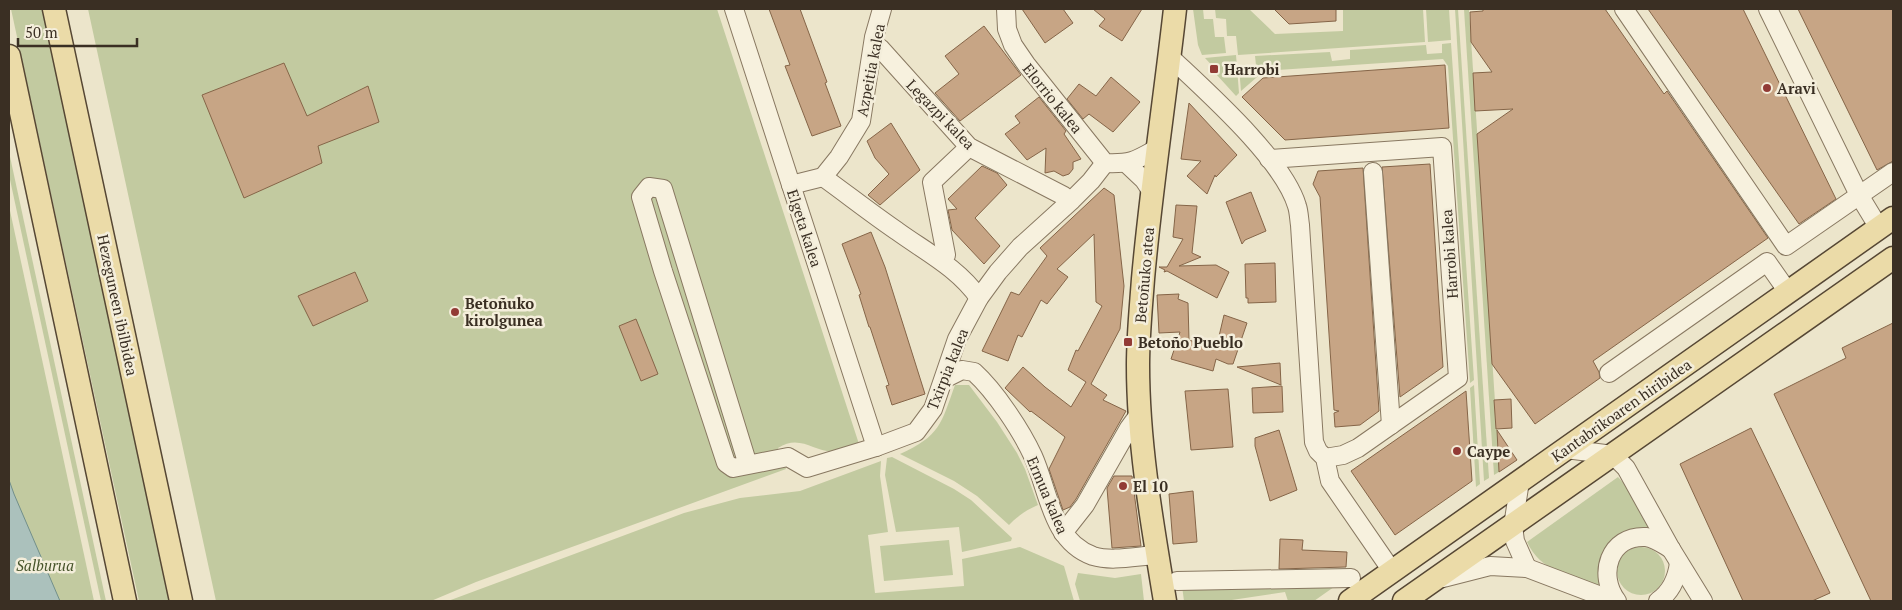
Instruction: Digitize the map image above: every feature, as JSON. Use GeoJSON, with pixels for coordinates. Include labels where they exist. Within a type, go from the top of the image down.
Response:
{"type":"FeatureCollection","features":[{"type":"Feature","properties":{"kind":"main road","name":"Hezeguneen ibilbidea"},"geometry":{"type":"LineString","coordinates":[[54,9],[181,601]]}},
{"type":"Feature","properties":{"kind":"main road","name":"Betoñuko atea"},"geometry":{"type":"LineString","coordinates":[[1165,601],[1144,461],[1140,413],[1138,341],[1152,192],[1175,9]]}},
{"type":"Feature","properties":{"kind":"main road"},"geometry":{"type":"LineString","coordinates":[[9,56],[125,601]]}},
{"type":"Feature","properties":{"kind":"main road","name":"Kantabrikoaren hiribidea"},"geometry":{"type":"LineString","coordinates":[[1350,601],[1886,223]]}},
{"type":"Feature","properties":{"kind":"main road"},"geometry":{"type":"LineString","coordinates":[[1404,601],[1893,258]]}},
{"type":"Feature","properties":{"kind":"street","name":"Elgeta kalea"},"geometry":{"type":"LineString","coordinates":[[734,9],[876,447]]}},
{"type":"Feature","properties":{"kind":"street","name":"Azpeitia kalea"},"geometry":{"type":"LineString","coordinates":[[823,177],[860,121],[874,37],[882,9]]}},
{"type":"Feature","properties":{"kind":"street","name":"Elorrio kalea"},"geometry":{"type":"LineString","coordinates":[[1006,9],[1007,28],[1013,45],[1105,163]]}},
{"type":"Feature","properties":{"kind":"street"},"geometry":{"type":"LineString","coordinates":[[1624,9],[1786,246],[1893,172]]}},
{"type":"Feature","properties":{"kind":"street"},"geometry":{"type":"LineString","coordinates":[[1768,9],[1859,195],[1886,223]]}},
{"type":"Feature","properties":{"kind":"street","name":"Legazpi kalea"},"geometry":{"type":"LineString","coordinates":[[880,48],[969,147],[1064,196]]}},
{"type":"Feature","properties":{"kind":"street"},"geometry":{"type":"LineString","coordinates":[[1170,57],[1237,123],[1269,159],[1285,180],[1297,207],[1312,429],[1318,452],[1325,458],[1330,481],[1392,571]]}},
{"type":"Feature","properties":{"kind":"street"},"geometry":{"type":"LineString","coordinates":[[946,255],[932,182],[969,147]]}},
{"type":"Feature","properties":{"kind":"street","name":"Harrobi kalea"},"geometry":{"type":"LineString","coordinates":[[1269,159],[1442,147],[1458,378],[1358,448],[1343,456],[1325,458]]}},
{"type":"Feature","properties":{"kind":"street"},"geometry":{"type":"LineString","coordinates":[[1105,163],[1126,163],[1158,148]]}},
{"type":"Feature","properties":{"kind":"street","name":"Txirpia kalea"},"geometry":{"type":"LineString","coordinates":[[748,465],[788,456],[807,468],[876,447],[916,432],[933,409],[957,339],[979,298],[1020,247],[1072,200],[1091,181],[1105,163]]}},
{"type":"Feature","properties":{"kind":"street"},"geometry":{"type":"LineString","coordinates":[[1126,163],[1144,180],[1152,192]]}},
{"type":"Feature","properties":{"kind":"street"},"geometry":{"type":"LineString","coordinates":[[1373,172],[1391,425]]}},
{"type":"Feature","properties":{"kind":"street"},"geometry":{"type":"LineString","coordinates":[[791,185],[823,177],[895,230],[956,271],[979,298]]}},
{"type":"Feature","properties":{"kind":"street"},"geometry":{"type":"LineString","coordinates":[[650,187],[663,189],[748,465],[733,468],[726,463],[663,271],[642,197],[650,187]]}},
{"type":"Feature","properties":{"kind":"street"},"geometry":{"type":"LineString","coordinates":[[1609,373],[1768,262],[1788,292]]}},
{"type":"Feature","properties":{"kind":"street","name":"Ermua kalea"},"geometry":{"type":"LineString","coordinates":[[957,339],[962,355],[990,390],[1027,444],[1043,480],[1054,516],[1063,534],[1076,547],[1095,557],[1157,555]]}},
{"type":"Feature","properties":{"kind":"street"},"geometry":{"type":"LineString","coordinates":[[944,380],[962,370],[974,372]]}},
{"type":"Feature","properties":{"kind":"street"},"geometry":{"type":"LineString","coordinates":[[1063,534],[1085,505],[1129,428],[1140,413]]}},
{"type":"Feature","properties":{"kind":"street"},"geometry":{"type":"LineString","coordinates":[[1566,449],[1613,455],[1626,468],[1675,556],[1703,601]]}},
{"type":"Feature","properties":{"kind":"street"},"geometry":{"type":"LineString","coordinates":[[1520,481],[1512,526],[1515,541],[1527,568]]}},
{"type":"Feature","properties":{"kind":"street"},"geometry":{"type":"LineString","coordinates":[[1618,601],[1611,594],[1606,576],[1608,562],[1617,547],[1633,539],[1648,537],[1659,542],[1675,556],[1677,576],[1672,586],[1658,601]]}},
{"type":"Feature","properties":{"kind":"street"},"geometry":{"type":"LineString","coordinates":[[1432,580],[1490,566],[1527,568],[1614,601]]}},
{"type":"Feature","properties":{"kind":"street"},"geometry":{"type":"LineString","coordinates":[[1177,581],[1351,578]]}},
{"type":"Feature","properties":{"kind":"green space"},"geometry":{"type":"Polygon","coordinates":[[[11,9],[43,9],[171,601],[139,601],[11,9]]]}},
{"type":"Feature","properties":{"kind":"green space","name":"Betoñuko kirolgunea"},"geometry":{"type":"Polygon","coordinates":[[[88,9],[717,9],[859,444],[828,451],[801,443],[786,444],[778,448],[786,469],[476,582],[431,601],[216,601],[88,9]]]}},
{"type":"Feature","properties":{"kind":"green space"},"geometry":{"type":"Polygon","coordinates":[[[1193,9],[1203,9],[1204,19],[1213,19],[1215,37],[1224,37],[1226,53],[1202,55],[1198,45],[1193,9]]]}},
{"type":"Feature","properties":{"kind":"green space"},"geometry":{"type":"Polygon","coordinates":[[[1215,9],[1249,9],[1275,34],[1343,31],[1343,9],[1423,9],[1425,42],[1238,55],[1236,36],[1227,36],[1226,19],[1216,18],[1215,9]]]}},
{"type":"Feature","properties":{"kind":"green space"},"geometry":{"type":"Polygon","coordinates":[[[1426,9],[1449,9],[1451,40],[1428,42],[1426,9]]]}},
{"type":"Feature","properties":{"kind":"green space"},"geometry":{"type":"Polygon","coordinates":[[[1455,9],[1458,9],[1489,478],[1484,481],[1455,9]]]}},
{"type":"Feature","properties":{"kind":"green space"},"geometry":{"type":"Polygon","coordinates":[[[1464,9],[1469,9],[1497,432],[1499,472],[1494,475],[1464,9]]]}},
{"type":"Feature","properties":{"kind":"green space"},"geometry":{"type":"Polygon","coordinates":[[[1451,43],[1474,380],[1470,383],[1448,66],[1443,59],[1264,71],[1241,91],[1239,67],[1256,65],[1255,56],[1330,52],[1332,61],[1350,59],[1350,50],[1426,45],[1427,54],[1442,53],[1442,44],[1451,43]]]}},
{"type":"Feature","properties":{"kind":"green space"},"geometry":{"type":"Polygon","coordinates":[[[1236,55],[1239,93],[1236,96],[1216,74],[1218,72],[1205,58],[1236,55]]]}},
{"type":"Feature","properties":{"kind":"green space"},"geometry":{"type":"Polygon","coordinates":[[[9,152],[106,601],[101,601],[9,175],[9,152]]]}},
{"type":"Feature","properties":{"kind":"green space","name":"Salburua"},"geometry":{"type":"Polygon","coordinates":[[[9,206],[94,601],[9,601],[9,206]]]}},
{"type":"Feature","properties":{"kind":"green space"},"geometry":{"type":"Polygon","coordinates":[[[955,385],[969,385],[997,422],[1025,469],[1038,505],[1022,514],[1009,525],[977,496],[954,481],[900,454],[931,435],[942,419],[955,385]]]}},
{"type":"Feature","properties":{"kind":"green space"},"geometry":{"type":"Polygon","coordinates":[[[1474,385],[1480,484],[1476,487],[1470,388],[1474,385]]]}},
{"type":"Feature","properties":{"kind":"green space"},"geometry":{"type":"Polygon","coordinates":[[[892,457],[954,489],[971,500],[1012,538],[1011,541],[962,552],[959,527],[896,532],[885,475],[887,458],[892,457]]]}},
{"type":"Feature","properties":{"kind":"green space"},"geometry":{"type":"Polygon","coordinates":[[[881,461],[880,476],[888,532],[868,535],[875,593],[964,586],[962,559],[1020,547],[1064,566],[1074,601],[448,601],[684,513],[740,498],[800,491],[881,461]]]}},
{"type":"Feature","properties":{"kind":"green space"},"geometry":{"type":"Polygon","coordinates":[[[1618,477],[1628,488],[1649,526],[1647,529],[1631,530],[1623,533],[1610,542],[1601,556],[1598,566],[1600,584],[1598,586],[1566,575],[1540,560],[1527,542],[1618,477]]]}},
{"type":"Feature","properties":{"kind":"green space"},"geometry":{"type":"Polygon","coordinates":[[[949,540],[953,575],[884,581],[880,546],[949,540]]]}},
{"type":"Feature","properties":{"kind":"green space"},"geometry":{"type":"Polygon","coordinates":[[[1641,547],[1650,549],[1658,554],[1663,562],[1665,571],[1663,580],[1658,588],[1650,593],[1641,595],[1632,593],[1624,588],[1619,580],[1617,571],[1619,562],[1624,554],[1632,549],[1641,547]]]}},
{"type":"Feature","properties":{"kind":"green space"},"geometry":{"type":"Polygon","coordinates":[[[1078,573],[1115,578],[1141,574],[1144,601],[1080,601],[1075,584],[1078,573]]]}},
{"type":"Feature","properties":{"kind":"green space"},"geometry":{"type":"Polygon","coordinates":[[[1341,582],[1314,601],[1288,601],[1285,592],[1225,601],[1184,601],[1182,586],[1341,582]]]}},
{"type":"Feature","properties":{"kind":"water"},"geometry":{"type":"Polygon","coordinates":[[[9,480],[14,494],[60,601],[9,601],[9,480]]]}},
{"type":"Feature","properties":{"kind":"building"},"geometry":{"type":"Polygon","coordinates":[[[769,9],[800,9],[841,126],[812,136],[785,66],[790,65],[769,9]]]}},
{"type":"Feature","properties":{"kind":"building"},"geometry":{"type":"Polygon","coordinates":[[[1022,9],[1063,9],[1073,23],[1045,43],[1022,9]]]}},
{"type":"Feature","properties":{"kind":"building"},"geometry":{"type":"Polygon","coordinates":[[[1093,9],[1142,9],[1122,41],[1099,26],[1105,19],[1093,9]]]}},
{"type":"Feature","properties":{"kind":"building"},"geometry":{"type":"Polygon","coordinates":[[[1274,9],[1336,9],[1336,21],[1289,24],[1274,9]]]}},
{"type":"Feature","properties":{"kind":"building"},"geometry":{"type":"Polygon","coordinates":[[[1483,9],[1605,9],[1664,94],[1667,91],[1768,238],[1593,361],[1600,378],[1535,424],[1492,364],[1477,134],[1513,109],[1475,111],[1473,73],[1492,72],[1471,42],[1470,12],[1483,11],[1483,9]]]}},
{"type":"Feature","properties":{"kind":"building"},"geometry":{"type":"Polygon","coordinates":[[[1648,9],[1743,9],[1836,199],[1799,224],[1648,9]]]}},
{"type":"Feature","properties":{"kind":"building"},"geometry":{"type":"Polygon","coordinates":[[[1798,9],[1893,9],[1893,161],[1877,170],[1798,9]]]}},
{"type":"Feature","properties":{"kind":"building"},"geometry":{"type":"Polygon","coordinates":[[[984,26],[1021,75],[960,121],[935,93],[959,74],[945,56],[984,26]]]}},
{"type":"Feature","properties":{"kind":"building"},"geometry":{"type":"Polygon","coordinates":[[[284,63],[307,116],[368,86],[379,122],[318,146],[322,163],[244,198],[202,95],[284,63]]]}},
{"type":"Feature","properties":{"kind":"building"},"geometry":{"type":"Polygon","coordinates":[[[1445,65],[1449,128],[1285,140],[1242,97],[1263,78],[1445,65]]]}},
{"type":"Feature","properties":{"kind":"building"},"geometry":{"type":"Polygon","coordinates":[[[1111,77],[1140,102],[1113,132],[1089,114],[1083,119],[1067,99],[1079,84],[1096,96],[1111,77]]]}},
{"type":"Feature","properties":{"kind":"building"},"geometry":{"type":"Polygon","coordinates":[[[1039,97],[1066,131],[1064,134],[1081,159],[1073,162],[1073,169],[1069,174],[1063,176],[1054,171],[1045,173],[1046,148],[1027,160],[1005,134],[1020,123],[1015,116],[1039,97]]]}},
{"type":"Feature","properties":{"kind":"building"},"geometry":{"type":"Polygon","coordinates":[[[1189,103],[1237,155],[1216,177],[1215,175],[1207,194],[1187,176],[1201,161],[1181,159],[1189,103]]]}},
{"type":"Feature","properties":{"kind":"building"},"geometry":{"type":"Polygon","coordinates":[[[891,123],[920,170],[880,205],[868,195],[889,174],[875,158],[867,141],[891,123]]]}},
{"type":"Feature","properties":{"kind":"building"},"geometry":{"type":"Polygon","coordinates":[[[1430,164],[1443,367],[1400,397],[1382,167],[1430,164]]]}},
{"type":"Feature","properties":{"kind":"building"},"geometry":{"type":"Polygon","coordinates":[[[982,166],[997,173],[1007,185],[975,218],[1000,246],[984,264],[952,230],[948,210],[957,209],[948,199],[982,166]]]}},
{"type":"Feature","properties":{"kind":"building"},"geometry":{"type":"Polygon","coordinates":[[[1363,168],[1379,411],[1360,425],[1335,427],[1334,413],[1339,411],[1334,410],[1320,197],[1313,184],[1318,171],[1363,168]]]}},
{"type":"Feature","properties":{"kind":"building"},"geometry":{"type":"Polygon","coordinates":[[[1104,188],[1114,195],[1124,286],[1120,329],[1091,384],[1107,395],[1103,400],[1126,411],[1076,499],[1070,507],[1063,510],[1049,469],[1065,437],[1030,412],[1005,388],[1023,367],[1071,407],[1086,382],[1068,370],[1076,350],[1078,351],[1102,306],[1096,302],[1094,234],[1057,269],[1068,277],[1047,304],[1041,300],[1022,337],[1018,335],[1008,361],[982,351],[1011,292],[1019,295],[1047,256],[1040,248],[1104,188]]]}},
{"type":"Feature","properties":{"kind":"building"},"geometry":{"type":"Polygon","coordinates":[[[1251,192],[1266,231],[1245,240],[1242,244],[1226,202],[1251,192]]]}},
{"type":"Feature","properties":{"kind":"building"},"geometry":{"type":"Polygon","coordinates":[[[1176,205],[1197,206],[1192,253],[1201,257],[1179,266],[1216,265],[1229,272],[1217,298],[1167,271],[1164,272],[1165,270],[1159,267],[1167,267],[1183,239],[1173,237],[1176,205]]]}},
{"type":"Feature","properties":{"kind":"building"},"geometry":{"type":"Polygon","coordinates":[[[871,232],[885,267],[925,394],[892,405],[886,386],[889,385],[859,295],[861,294],[842,244],[871,232]]]}},
{"type":"Feature","properties":{"kind":"building"},"geometry":{"type":"Polygon","coordinates":[[[1275,263],[1276,302],[1248,303],[1248,298],[1246,298],[1245,264],[1275,263]]]}},
{"type":"Feature","properties":{"kind":"building"},"geometry":{"type":"Polygon","coordinates":[[[355,272],[368,301],[313,326],[298,296],[355,272]]]}},
{"type":"Feature","properties":{"kind":"building"},"geometry":{"type":"Polygon","coordinates":[[[1179,294],[1178,299],[1188,303],[1189,340],[1216,349],[1224,315],[1247,323],[1233,364],[1216,359],[1213,371],[1171,359],[1180,332],[1159,333],[1157,295],[1179,294]]]}},
{"type":"Feature","properties":{"kind":"building"},"geometry":{"type":"Polygon","coordinates":[[[636,319],[658,374],[641,381],[619,326],[636,319]]]}},
{"type":"Feature","properties":{"kind":"building"},"geometry":{"type":"Polygon","coordinates":[[[1893,323],[1893,601],[1871,601],[1774,394],[1846,358],[1842,348],[1893,323]]]}},
{"type":"Feature","properties":{"kind":"building"},"geometry":{"type":"Polygon","coordinates":[[[1280,363],[1281,385],[1237,367],[1280,363]]]}},
{"type":"Feature","properties":{"kind":"building"},"geometry":{"type":"Polygon","coordinates":[[[1282,386],[1283,412],[1253,413],[1252,388],[1282,386]]]}},
{"type":"Feature","properties":{"kind":"building"},"geometry":{"type":"Polygon","coordinates":[[[1228,389],[1233,447],[1191,450],[1185,391],[1228,389]]]}},
{"type":"Feature","properties":{"kind":"building"},"geometry":{"type":"Polygon","coordinates":[[[1466,391],[1472,481],[1395,535],[1351,471],[1466,391]]]}},
{"type":"Feature","properties":{"kind":"building"},"geometry":{"type":"Polygon","coordinates":[[[1511,399],[1512,428],[1496,429],[1494,400],[1511,399]]]}},
{"type":"Feature","properties":{"kind":"building"},"geometry":{"type":"Polygon","coordinates":[[[1751,428],[1830,593],[1812,601],[1743,601],[1680,464],[1751,428]]]}},
{"type":"Feature","properties":{"kind":"building"},"geometry":{"type":"Polygon","coordinates":[[[1279,430],[1297,490],[1270,501],[1255,446],[1255,438],[1279,430]]]}},
{"type":"Feature","properties":{"kind":"building"},"geometry":{"type":"Polygon","coordinates":[[[1497,430],[1517,460],[1499,472],[1497,430]]]}},
{"type":"Feature","properties":{"kind":"building"},"geometry":{"type":"Polygon","coordinates":[[[1114,476],[1132,476],[1141,546],[1112,548],[1107,488],[1114,476]]]}},
{"type":"Feature","properties":{"kind":"building"},"geometry":{"type":"Polygon","coordinates":[[[1193,491],[1197,542],[1173,544],[1169,494],[1193,491]]]}},
{"type":"Feature","properties":{"kind":"building"},"geometry":{"type":"Polygon","coordinates":[[[1280,539],[1303,540],[1302,550],[1347,552],[1346,567],[1279,569],[1280,539]]]}},
{"type":"Feature","properties":{"kind":"place","name":"Harrobi"},"geometry":{"type":"Point","coordinates":[1214,69]}},
{"type":"Feature","properties":{"kind":"place","name":"Aravi"},"geometry":{"type":"Point","coordinates":[1767,88]}},
{"type":"Feature","properties":{"kind":"place","name":"Betoñuko kirolgunea"},"geometry":{"type":"Point","coordinates":[455,312]}},
{"type":"Feature","properties":{"kind":"place","name":"Betoño Pueblo"},"geometry":{"type":"Point","coordinates":[1128,342]}},
{"type":"Feature","properties":{"kind":"place","name":"Caype"},"geometry":{"type":"Point","coordinates":[1457,451]}},
{"type":"Feature","properties":{"kind":"place","name":"El 10"},"geometry":{"type":"Point","coordinates":[1123,486]}}]}
